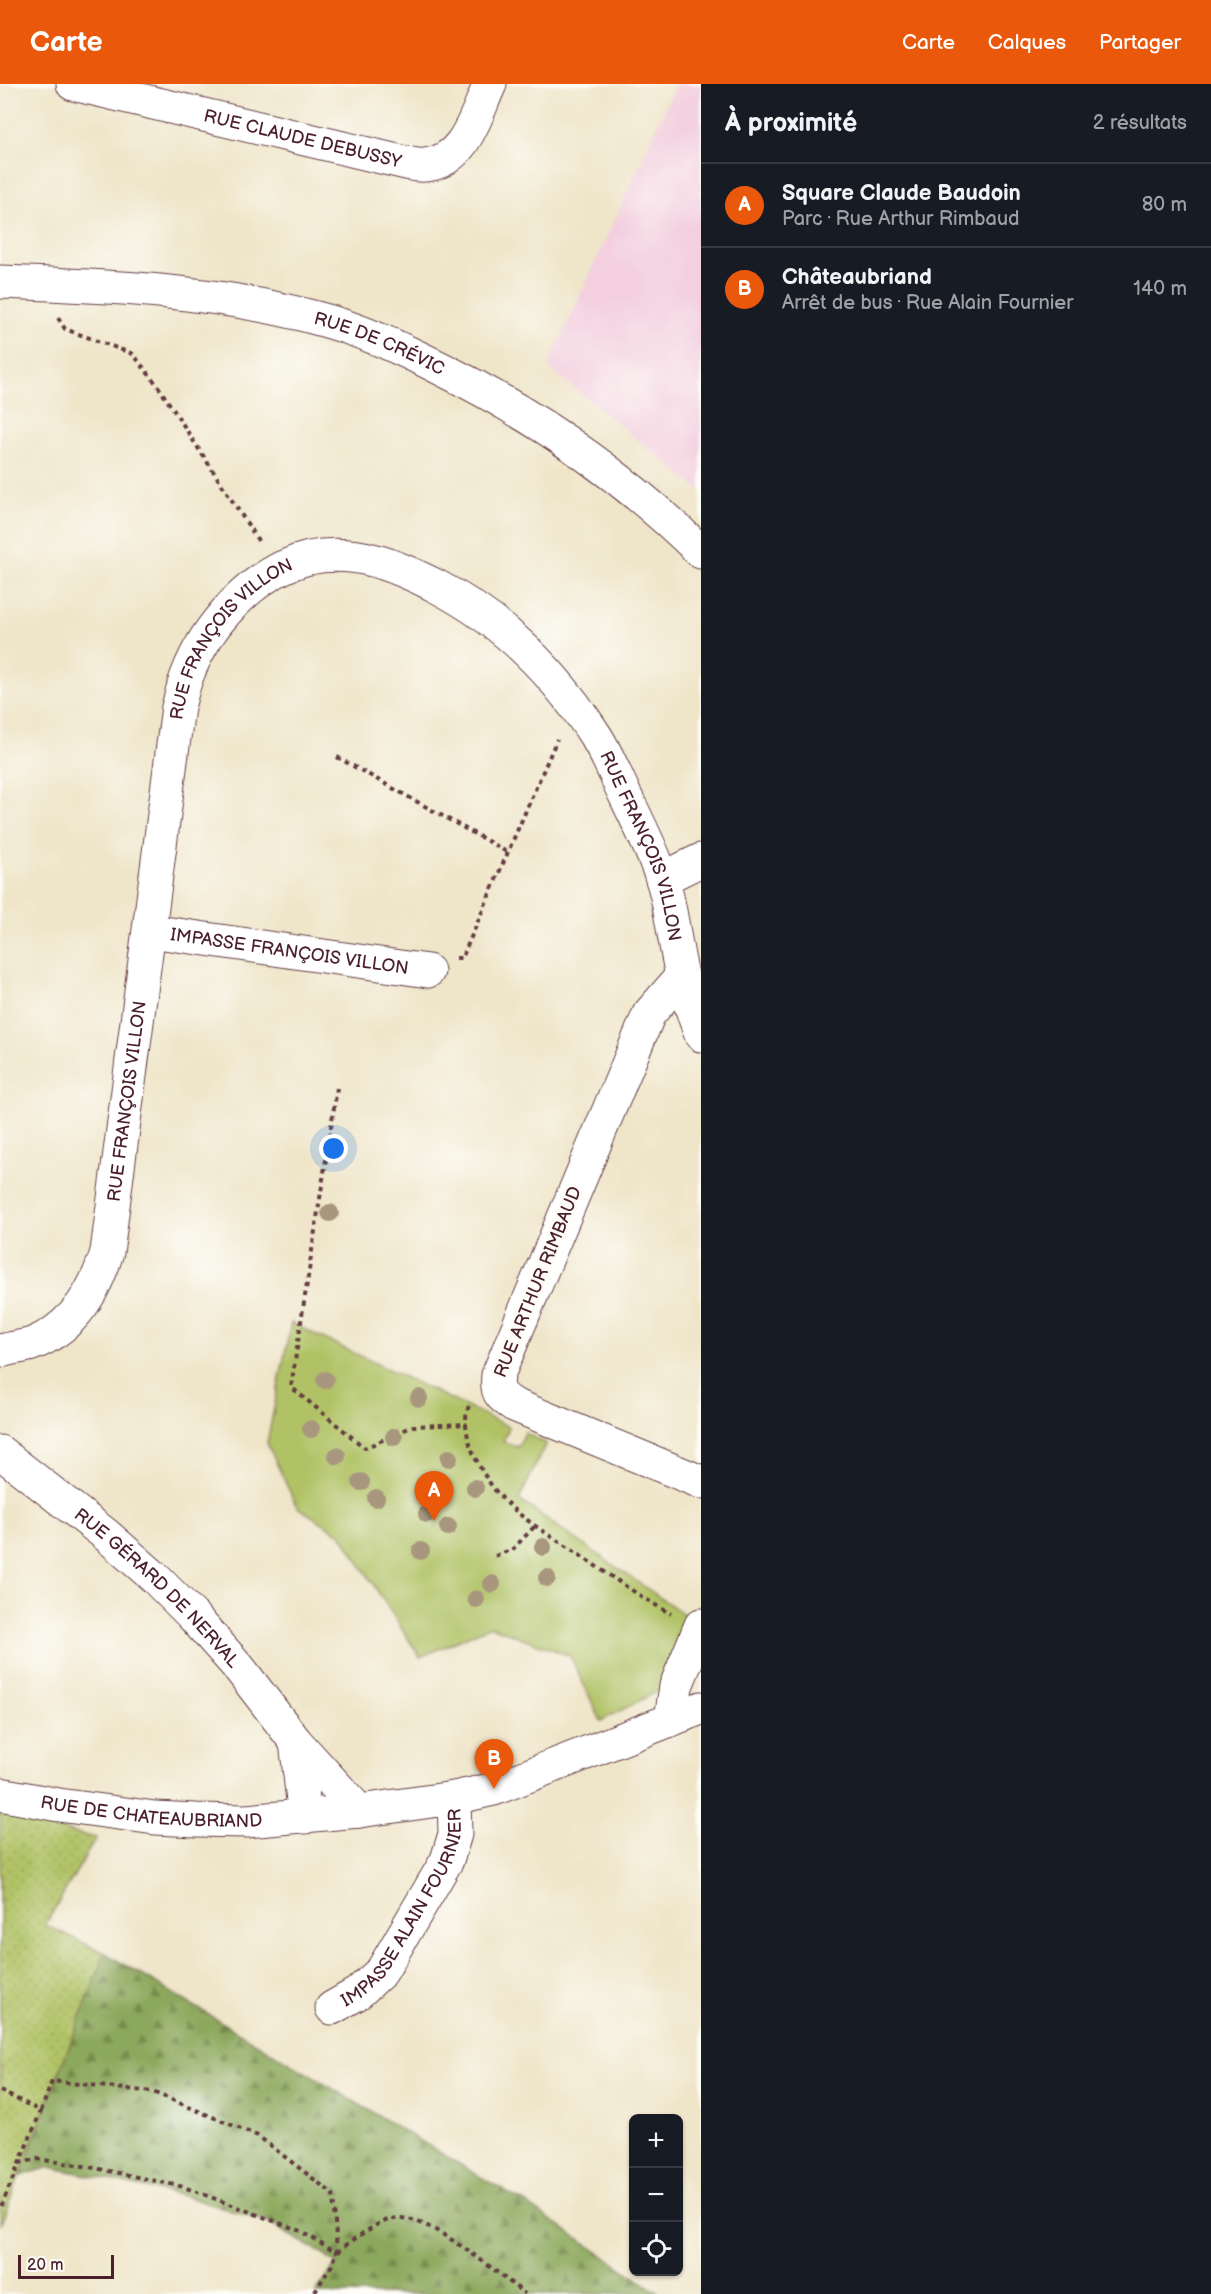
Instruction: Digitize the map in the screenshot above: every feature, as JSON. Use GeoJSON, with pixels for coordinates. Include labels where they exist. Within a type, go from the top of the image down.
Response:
{"type":"FeatureCollection","features":[{"type":"Feature","properties":{"kind":"street","name":"RUE CLAUDE DEBUSSY"},"geometry":{"type":"LineString","coordinates":[[90,86],[406,164],[426,165],[458,151],[490,84]]}},
{"type":"Feature","properties":{"kind":"street","name":"RUE DE CRÉVIC"},"geometry":{"type":"LineString","coordinates":[[0,282],[173,292],[275,308],[354,330],[406,351],[473,384],[573,444],[658,511],[701,552]]}},
{"type":"Feature","properties":{"kind":"street","name":"RUE FRANÇOIS VILLON"},"geometry":{"type":"LineString","coordinates":[[0,1351],[31,1344],[63,1327],[89,1296],[100,1274],[107,1252],[178,707],[187,677],[199,650],[232,607],[250,588],[278,571],[303,560],[326,555],[346,555],[370,559],[402,568],[478,611],[542,664],[573,703],[598,740],[643,832],[662,879],[682,976],[701,1035]]}},
{"type":"Feature","properties":{"kind":"street"},"geometry":{"type":"LineString","coordinates":[[662,879],[701,860]]}},
{"type":"Feature","properties":{"kind":"street","name":"IMPASSE FRANÇOIS VILLON"},"geometry":{"type":"LineString","coordinates":[[150,930],[427,971]]}},
{"type":"Feature","properties":{"kind":"street","name":"RUE ARTHUR RIMBAUD"},"geometry":{"type":"LineString","coordinates":[[682,976],[649,1014],[498,1375],[496,1387],[502,1397],[514,1405],[701,1482]]}},
{"type":"Feature","properties":{"kind":"street","name":"RUE GÉRARD DE NERVAL"},"geometry":{"type":"LineString","coordinates":[[0,1452],[105,1534],[153,1576],[192,1615],[240,1669],[296,1742],[359,1811]]}},
{"type":"Feature","properties":{"kind":"street"},"geometry":{"type":"LineString","coordinates":[[671,1720],[676,1686],[700,1628]]}},
{"type":"Feature","properties":{"kind":"street","name":"RUE DE CHATEAUBRIAND"},"geometry":{"type":"LineString","coordinates":[[0,1794],[59,1805],[155,1818],[246,1821],[359,1811],[454,1798],[494,1789],[701,1708]]}},
{"type":"Feature","properties":{"kind":"street"},"geometry":{"type":"LineString","coordinates":[[296,1742],[305,1816]]}},
{"type":"Feature","properties":{"kind":"street","name":"IMPASSE ALAIN FOURNIER"},"geometry":{"type":"LineString","coordinates":[[332,2008],[358,1993],[382,1971],[450,1854],[454,1834],[454,1798]]}},
{"type":"Feature","properties":{"kind":"path"},"geometry":{"type":"LineString","coordinates":[[83,337],[133,354],[158,386],[278,571]]}},
{"type":"Feature","properties":{"kind":"path"},"geometry":{"type":"LineString","coordinates":[[427,971],[436,956],[462,958],[573,703]]}},
{"type":"Feature","properties":{"kind":"path"},"geometry":{"type":"LineString","coordinates":[[337,757],[507,852]]}},
{"type":"Feature","properties":{"kind":"path"},"geometry":{"type":"LineString","coordinates":[[337,1088],[291,1387],[364,1448],[413,1426],[467,1424]]}},
{"type":"Feature","properties":{"kind":"path"},"geometry":{"type":"LineString","coordinates":[[466,1412],[476,1458],[488,1480],[514,1509],[628,1587],[700,1628]]}},
{"type":"Feature","properties":{"kind":"path"},"geometry":{"type":"LineString","coordinates":[[495,1556],[513,1549],[536,1525]]}},
{"type":"Feature","properties":{"kind":"path"},"geometry":{"type":"LineString","coordinates":[[0,2209],[52,2081],[153,2092],[258,2136],[333,2194],[337,2252],[332,2265],[313,2294]]}},
{"type":"Feature","properties":{"kind":"path"},"geometry":{"type":"LineString","coordinates":[[0,2091],[40,2111]]}},
{"type":"Feature","properties":{"kind":"path"},"geometry":{"type":"LineString","coordinates":[[19,2163],[37,2159],[90,2167],[184,2187],[298,2230],[337,2252]]}},
{"type":"Feature","properties":{"kind":"path"},"geometry":{"type":"LineString","coordinates":[[337,2252],[373,2227],[399,2218],[428,2225],[469,2251],[525,2294]]}},
{"type":"Feature","properties":{"kind":"shaded area"},"geometry":{"type":"Polygon","coordinates":[[[676,84],[701,84],[701,491],[548,367],[676,84]]]}},
{"type":"Feature","properties":{"kind":"green space"},"geometry":{"type":"Polygon","coordinates":[[[291,1323],[509,1427],[503,1442],[518,1447],[525,1433],[546,1443],[519,1500],[691,1619],[660,1690],[601,1721],[570,1656],[491,1626],[420,1657],[341,1534],[297,1507],[267,1443],[291,1323]]]}},
{"type":"Feature","properties":{"kind":"green space"},"geometry":{"type":"Polygon","coordinates":[[[0,1814],[96,1838],[45,1925],[105,1953],[0,2226],[0,1814]]]}},
{"type":"Feature","properties":{"kind":"green space"},"geometry":{"type":"Polygon","coordinates":[[[105,1953],[533,2208],[629,2273],[629,2276],[633,2276],[660,2294],[315,2294],[336,2264],[267,2222],[184,2196],[50,2167],[20,2176],[105,1953]]]}},
{"type":"Feature","properties":{"kind":"place","name":"Square Claude Baudoin"},"geometry":{"type":"Point","coordinates":[434,1521]}},
{"type":"Feature","properties":{"kind":"place","name":"Châteaubriand"},"geometry":{"type":"Point","coordinates":[494,1789]}}]}
